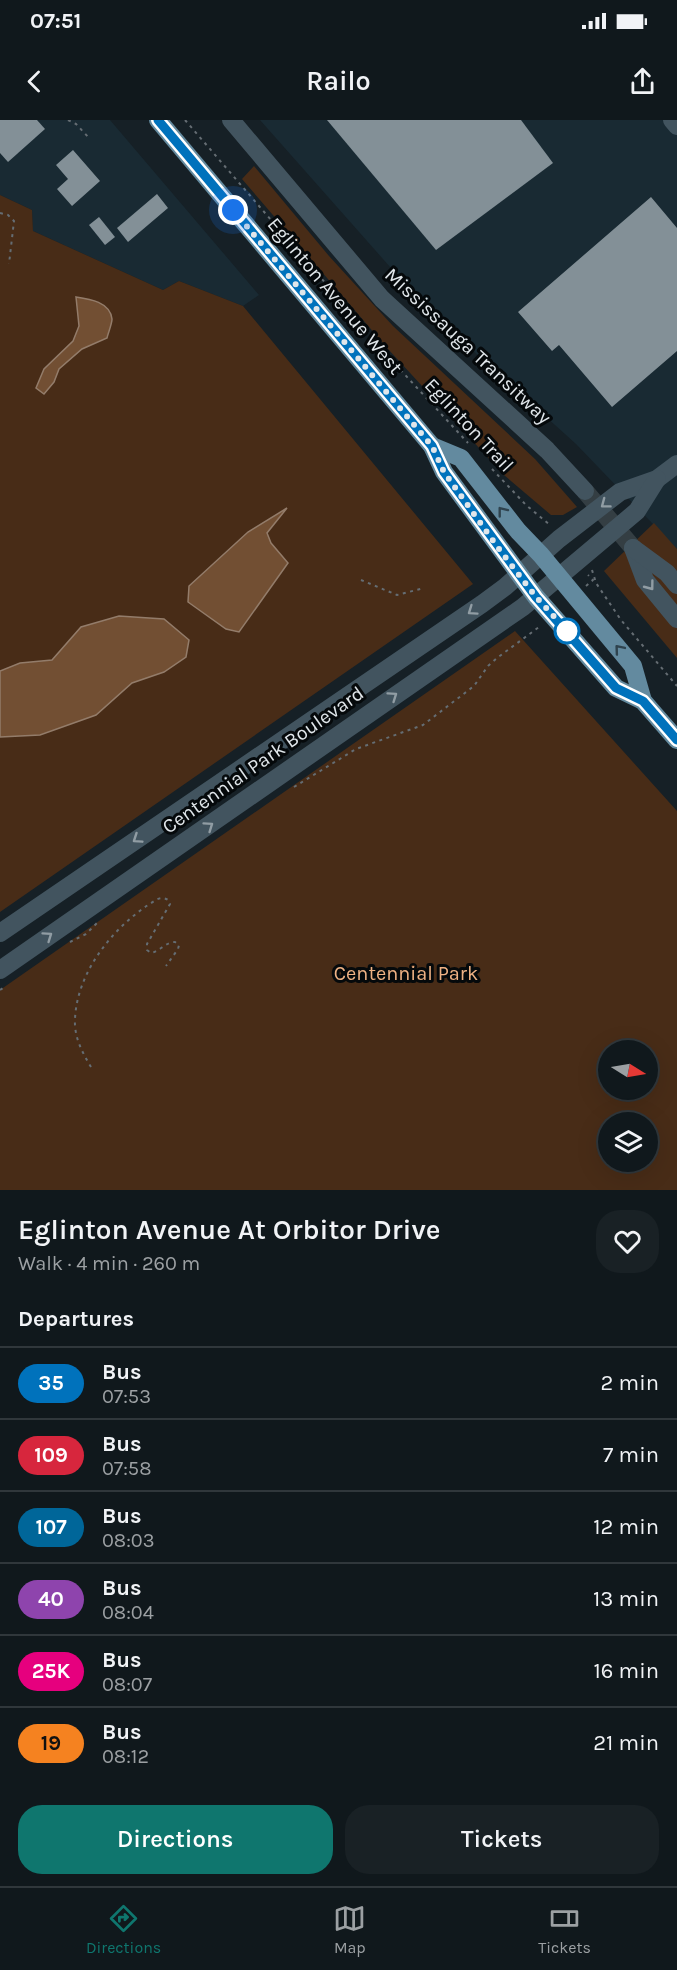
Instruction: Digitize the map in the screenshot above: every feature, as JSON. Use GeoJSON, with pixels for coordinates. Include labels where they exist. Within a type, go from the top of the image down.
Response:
{"type":"FeatureCollection","features":[{"type":"Feature","properties":{"kind":"main road","name":"Eglinton Avenue West"},"geometry":{"type":"LineString","coordinates":[[158,120],[432,446],[444,472],[548,587],[616,688],[643,701],[677,741]]}},
{"type":"Feature","properties":{"kind":"main road","name":"Eglinton Avenue West"},"geometry":{"type":"LineString","coordinates":[[432,446],[461,458],[518,531],[530,565],[548,587],[633,666],[643,701]]}},
{"type":"Feature","properties":{"kind":"street","name":"Mississauga Transitway"},"geometry":{"type":"LineString","coordinates":[[231,120],[382,299],[547,450],[585,491]]}},
{"type":"Feature","properties":{"kind":"street"},"geometry":{"type":"LineString","coordinates":[[672,120],[677,126]]}},
{"type":"Feature","properties":{"kind":"street"},"geometry":{"type":"LineString","coordinates":[[657,479],[677,464]]}},
{"type":"Feature","properties":{"kind":"street","name":"Centennial Park Boulevard"},"geometry":{"type":"LineString","coordinates":[[0,933],[490,598],[620,492],[657,479]]}},
{"type":"Feature","properties":{"kind":"street","name":"Centennial Park Boulevard"},"geometry":{"type":"LineString","coordinates":[[5,977],[548,587],[637,511],[657,479]]}},
{"type":"Feature","properties":{"kind":"street"},"geometry":{"type":"LineString","coordinates":[[677,585],[667,573],[633,548],[645,580],[677,619]]}},
{"type":"Feature","properties":{"kind":"path"},"geometry":{"type":"LineString","coordinates":[[68,120],[76,124],[90,139]]}},
{"type":"Feature","properties":{"kind":"path","name":"Eglinton Trail"},"geometry":{"type":"LineString","coordinates":[[185,120],[395,364],[470,445]]}},
{"type":"Feature","properties":{"kind":"path"},"geometry":{"type":"LineString","coordinates":[[0,213],[8,215],[14,221],[9,264]]}},
{"type":"Feature","properties":{"kind":"path","name":"Eglinton Trail"},"geometry":{"type":"LineString","coordinates":[[492,469],[526,505],[550,525]]}},
{"type":"Feature","properties":{"kind":"path"},"geometry":{"type":"LineString","coordinates":[[594,572],[596,583],[621,620],[677,686]]}},
{"type":"Feature","properties":{"kind":"path"},"geometry":{"type":"LineString","coordinates":[[361,580],[397,595],[424,588]]}},
{"type":"Feature","properties":{"kind":"path"},"geometry":{"type":"LineString","coordinates":[[288,791],[356,749],[423,725],[474,686],[488,666],[497,658],[541,626]]}},
{"type":"Feature","properties":{"kind":"path"},"geometry":{"type":"LineString","coordinates":[[91,1067],[82,1052],[75,1030],[76,1007],[84,983],[98,956],[124,924],[141,910],[164,897],[170,904],[147,944],[147,950],[151,953],[156,952],[171,942],[176,942],[178,949],[166,966]]}},
{"type":"Feature","properties":{"kind":"path"},"geometry":{"type":"LineString","coordinates":[[69,943],[91,930],[101,920]]}},
{"type":"Feature","properties":{"kind":"path"},"geometry":{"type":"LineString","coordinates":[[0,990],[5,977]]}},
{"type":"Feature","properties":{"kind":"shaded area"},"geometry":{"type":"Polygon","coordinates":[[[0,120],[110,120],[259,295],[243,306],[179,281],[163,290],[33,231],[32,210],[0,195],[0,120]]]}},
{"type":"Feature","properties":{"kind":"shaded area"},"geometry":{"type":"Polygon","coordinates":[[[260,120],[677,120],[677,549],[576,444],[429,311],[260,120]]]}},
{"type":"Feature","properties":{"kind":"shaded area"},"geometry":{"type":"Polygon","coordinates":[[[76,297],[98,302],[108,309],[112,319],[107,338],[82,349],[59,369],[54,382],[44,394],[36,388],[44,369],[73,341],[79,326],[76,297]]]}},
{"type":"Feature","properties":{"kind":"shaded area"},"geometry":{"type":"Polygon","coordinates":[[[287,508],[267,533],[271,543],[288,563],[239,632],[226,629],[188,602],[189,586],[248,532],[287,508]]]}},
{"type":"Feature","properties":{"kind":"shaded area"},"geometry":{"type":"Polygon","coordinates":[[[119,616],[164,619],[189,640],[186,657],[164,672],[132,683],[96,715],[40,735],[0,737],[0,671],[20,663],[52,660],[81,627],[119,616]]]}},
{"type":"Feature","properties":{"kind":"green space"},"geometry":{"type":"Polygon","coordinates":[[[254,166],[329,256],[393,326],[535,459],[577,507],[563,515],[551,515],[504,475],[388,349],[242,179],[254,166]]]}},
{"type":"Feature","properties":{"kind":"green space"},"geometry":{"type":"Polygon","coordinates":[[[0,195],[32,210],[33,231],[163,290],[179,281],[243,306],[473,584],[0,912],[0,195]]]}},
{"type":"Feature","properties":{"kind":"green space"},"geometry":{"type":"Polygon","coordinates":[[[654,523],[677,549],[677,658],[604,571],[654,523]]]}},
{"type":"Feature","properties":{"kind":"green space","name":"Centennial Park"},"geometry":{"type":"Polygon","coordinates":[[[515,631],[677,811],[677,1190],[0,1190],[0,990],[515,631]]]}},
{"type":"Feature","properties":{"kind":"building"},"geometry":{"type":"Polygon","coordinates":[[[0,120],[37,120],[45,129],[8,162],[0,153],[0,120]]]}},
{"type":"Feature","properties":{"kind":"building"},"geometry":{"type":"Polygon","coordinates":[[[327,120],[521,120],[553,163],[436,250],[327,120]]]}},
{"type":"Feature","properties":{"kind":"building"},"geometry":{"type":"Polygon","coordinates":[[[73,150],[100,181],[72,206],[57,189],[68,179],[56,165],[73,150]]]}},
{"type":"Feature","properties":{"kind":"building"},"geometry":{"type":"Polygon","coordinates":[[[157,194],[168,208],[128,242],[117,228],[157,194]]]}},
{"type":"Feature","properties":{"kind":"building"},"geometry":{"type":"Polygon","coordinates":[[[651,197],[677,228],[677,351],[612,407],[559,345],[552,351],[518,312],[651,197]]]}},
{"type":"Feature","properties":{"kind":"building"},"geometry":{"type":"Polygon","coordinates":[[[99,217],[115,237],[105,245],[89,225],[99,217]]]}},
{"type":"Feature","properties":{"kind":"tunnel"},"geometry":{"type":"LineString","coordinates":[[585,491],[633,548]]}},
{"type":"Feature","properties":{"kind":"bus line","name":"35"},"geometry":{"type":"LineString","coordinates":[[158,120],[432,446],[444,472],[536,597],[616,688],[643,701],[677,740]]}},
{"type":"Feature","properties":{"kind":"route"},"geometry":{"type":"LineString","coordinates":[[233,210],[432,446],[444,472],[499,549],[536,597],[572,636],[567,631]]}}]}
